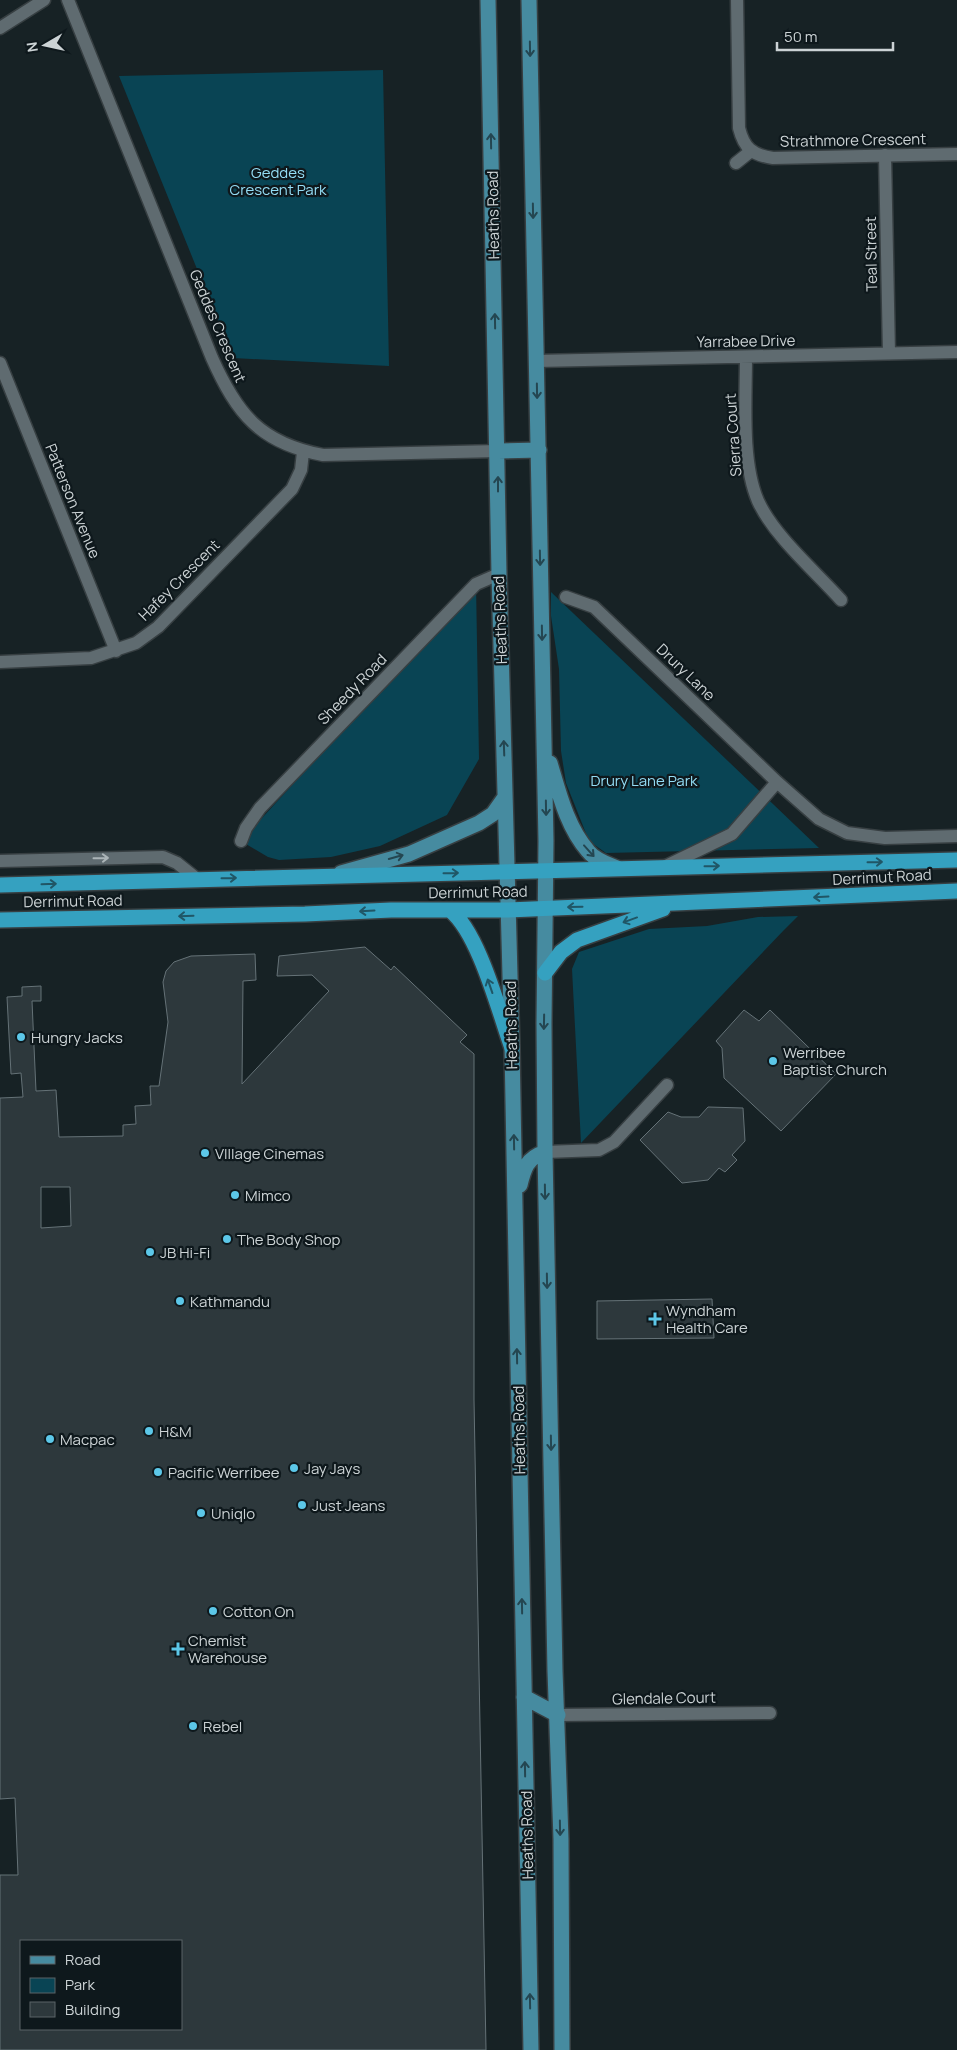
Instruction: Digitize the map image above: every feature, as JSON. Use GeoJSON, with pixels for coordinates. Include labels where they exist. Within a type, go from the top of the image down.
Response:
{"type":"FeatureCollection","features":[{"type":"Feature","properties":{"kind":"highway","name":"Derrimut Road"},"geometry":{"type":"LineString","coordinates":[[0,885],[957,860]]}},
{"type":"Feature","properties":{"kind":"highway","name":"Derrimut Road"},"geometry":{"type":"LineString","coordinates":[[0,920],[305,914],[392,910],[545,909],[957,891]]}},
{"type":"Feature","properties":{"kind":"highway"},"geometry":{"type":"LineString","coordinates":[[545,973],[561,952],[578,940],[676,904]]}},
{"type":"Feature","properties":{"kind":"highway"},"geometry":{"type":"LineString","coordinates":[[450,910],[458,916],[468,932],[482,964],[512,1048]]}},
{"type":"Feature","properties":{"kind":"main road","name":"Heaths Road"},"geometry":{"type":"LineString","coordinates":[[488,0],[499,574],[512,1048],[530,2050]]}},
{"type":"Feature","properties":{"kind":"main road","name":"Heaths Road"},"geometry":{"type":"LineString","coordinates":[[529,0],[547,870],[544,1024],[545,1152],[555,1671],[558,1715],[562,2050]]}},
{"type":"Feature","properties":{"kind":"main road"},"geometry":{"type":"LineString","coordinates":[[498,451],[539,450]]}},
{"type":"Feature","properties":{"kind":"main road"},"geometry":{"type":"LineString","coordinates":[[544,742],[561,800],[573,829],[588,852],[617,868]]}},
{"type":"Feature","properties":{"kind":"main road"},"geometry":{"type":"LineString","coordinates":[[332,876],[409,854],[479,823],[493,814],[505,797]]}},
{"type":"Feature","properties":{"kind":"main road"},"geometry":{"type":"LineString","coordinates":[[515,1208],[524,1166],[534,1156],[545,1152]]}},
{"type":"Feature","properties":{"kind":"main road"},"geometry":{"type":"LineString","coordinates":[[524,1698],[558,1715]]}},
{"type":"Feature","properties":{"kind":"main road"},"geometry":{"type":"LineString","coordinates":[[525,1720],[558,1715]]}},
{"type":"Feature","properties":{"kind":"street"},"geometry":{"type":"LineString","coordinates":[[0,28],[44,0]]}},
{"type":"Feature","properties":{"kind":"street","name":"Geddes Crescent"},"geometry":{"type":"LineString","coordinates":[[68,0],[226,389],[242,413],[261,431],[274,440],[304,452],[323,455],[498,451]]}},
{"type":"Feature","properties":{"kind":"street"},"geometry":{"type":"LineString","coordinates":[[736,163],[751,151],[742,141],[739,128],[737,0]]}},
{"type":"Feature","properties":{"kind":"street","name":"Strathmore Crescent"},"geometry":{"type":"LineString","coordinates":[[751,151],[761,156],[773,158],[957,154]]}},
{"type":"Feature","properties":{"kind":"street","name":"Teal Street"},"geometry":{"type":"LineString","coordinates":[[885,155],[889,353]]}},
{"type":"Feature","properties":{"kind":"street","name":"Yarrabee Drive"},"geometry":{"type":"LineString","coordinates":[[536,361],[957,352]]}},
{"type":"Feature","properties":{"kind":"street","name":"Sierra Court"},"geometry":{"type":"LineString","coordinates":[[746,357],[749,474],[758,501],[774,527],[841,600]]}},
{"type":"Feature","properties":{"kind":"street","name":"Patterson Avenue"},"geometry":{"type":"LineString","coordinates":[[0,363],[116,651]]}},
{"type":"Feature","properties":{"kind":"street","name":"Hafey Crescent"},"geometry":{"type":"LineString","coordinates":[[0,662],[82,659],[116,651],[136,643],[158,627],[292,489],[301,470],[304,452]]}},
{"type":"Feature","properties":{"kind":"street","name":"Sheedy Road"},"geometry":{"type":"LineString","coordinates":[[241,841],[246,828],[260,808],[476,584],[499,574]]}},
{"type":"Feature","properties":{"kind":"street","name":"Drury Lane"},"geometry":{"type":"LineString","coordinates":[[566,597],[594,607],[777,782],[820,819],[847,833],[885,838],[957,836]]}},
{"type":"Feature","properties":{"kind":"street"},"geometry":{"type":"LineString","coordinates":[[663,867],[732,834],[777,782]]}},
{"type":"Feature","properties":{"kind":"street"},"geometry":{"type":"LineString","coordinates":[[0,861],[164,857],[177,863],[198,879]]}},
{"type":"Feature","properties":{"kind":"street"},"geometry":{"type":"LineString","coordinates":[[545,1152],[599,1150],[614,1142],[667,1085]]}},
{"type":"Feature","properties":{"kind":"street","name":"Glendale Court"},"geometry":{"type":"LineString","coordinates":[[558,1715],[770,1713]]}},
{"type":"Feature","properties":{"kind":"green space","name":"Geddes Crescent Park"},"geometry":{"type":"Polygon","coordinates":[[[383,70],[389,366],[233,358],[119,76],[383,70]]]}},
{"type":"Feature","properties":{"kind":"green space"},"geometry":{"type":"Polygon","coordinates":[[[476,584],[479,759],[447,815],[380,846],[331,857],[279,860],[268,857],[241,841],[476,584]]]}},
{"type":"Feature","properties":{"kind":"green space","name":"Drury Lane Park"},"geometry":{"type":"Polygon","coordinates":[[[551,592],[819,848],[606,853],[589,841],[566,783],[561,751],[559,669],[551,616],[551,592]]]}},
{"type":"Feature","properties":{"kind":"green space"},"geometry":{"type":"Polygon","coordinates":[[[798,916],[581,1143],[572,969],[579,952],[649,929],[707,926],[758,917],[798,916]]]}},
{"type":"Feature","properties":{"kind":"building","name":"Pacific Werribee"},"geometry":{"type":"Polygon","coordinates":[[[365,947],[391,970],[394,966],[467,1035],[460,1042],[474,1054],[474,1400],[486,2050],[0,2050],[0,1875],[18,1875],[15,1798],[0,1799],[0,1098],[23,1097],[21,1073],[11,1074],[7,997],[22,996],[22,987],[41,986],[41,1001],[32,1001],[36,1091],[56,1090],[59,1137],[123,1136],[123,1125],[136,1124],[135,1106],[151,1105],[150,1086],[159,1086],[168,1022],[163,982],[166,971],[174,962],[191,956],[255,954],[256,980],[243,981],[242,1084],[329,991],[312,975],[277,976],[279,956],[365,947]],[[41,1187],[41,1228],[71,1226],[70,1187],[41,1187]]]}},
{"type":"Feature","properties":{"kind":"building","name":"Werribee Baptist Church"},"geometry":{"type":"Polygon","coordinates":[[[744,1010],[759,1021],[770,1010],[836,1074],[781,1131],[724,1078],[722,1048],[716,1041],[744,1010]]]}},
{"type":"Feature","properties":{"kind":"building"},"geometry":{"type":"Polygon","coordinates":[[[708,1107],[743,1108],[745,1141],[732,1155],[737,1160],[725,1172],[719,1168],[708,1180],[682,1183],[640,1140],[668,1112],[681,1117],[699,1117],[708,1107]]]}},
{"type":"Feature","properties":{"kind":"building","name":"Wyndham Health Care"},"geometry":{"type":"Polygon","coordinates":[[[712,1299],[714,1338],[597,1339],[597,1301],[712,1299]]]}},
{"type":"Feature","properties":{"kind":"place","name":"Hungry Jacks"},"geometry":{"type":"Point","coordinates":[21,1037]}},
{"type":"Feature","properties":{"kind":"place","name":"Werribee Baptist Church"},"geometry":{"type":"Point","coordinates":[773,1061]}},
{"type":"Feature","properties":{"kind":"place","name":"VIllage Cinemas"},"geometry":{"type":"Point","coordinates":[205,1153]}},
{"type":"Feature","properties":{"kind":"place","name":"Mimco"},"geometry":{"type":"Point","coordinates":[235,1195]}},
{"type":"Feature","properties":{"kind":"place","name":"The Body Shop"},"geometry":{"type":"Point","coordinates":[227,1239]}},
{"type":"Feature","properties":{"kind":"place","name":"JB Hi-Fi"},"geometry":{"type":"Point","coordinates":[150,1252]}},
{"type":"Feature","properties":{"kind":"place","name":"Kathmandu"},"geometry":{"type":"Point","coordinates":[180,1301]}},
{"type":"Feature","properties":{"kind":"place","name":"Wyndham Health Care"},"geometry":{"type":"Point","coordinates":[655,1319]}},
{"type":"Feature","properties":{"kind":"place","name":"H&M"},"geometry":{"type":"Point","coordinates":[149,1431]}},
{"type":"Feature","properties":{"kind":"place","name":"Macpac"},"geometry":{"type":"Point","coordinates":[50,1439]}},
{"type":"Feature","properties":{"kind":"place","name":"Jay Jays"},"geometry":{"type":"Point","coordinates":[294,1468]}},
{"type":"Feature","properties":{"kind":"place","name":"Pacific Werribee"},"geometry":{"type":"Point","coordinates":[158,1472]}},
{"type":"Feature","properties":{"kind":"place","name":"Just Jeans"},"geometry":{"type":"Point","coordinates":[302,1505]}},
{"type":"Feature","properties":{"kind":"place","name":"Uniqlo"},"geometry":{"type":"Point","coordinates":[201,1513]}},
{"type":"Feature","properties":{"kind":"place","name":"Cotton On"},"geometry":{"type":"Point","coordinates":[213,1611]}},
{"type":"Feature","properties":{"kind":"place","name":"Chemist Warehouse"},"geometry":{"type":"Point","coordinates":[178,1649]}},
{"type":"Feature","properties":{"kind":"place","name":"Rebel"},"geometry":{"type":"Point","coordinates":[193,1726]}}]}
